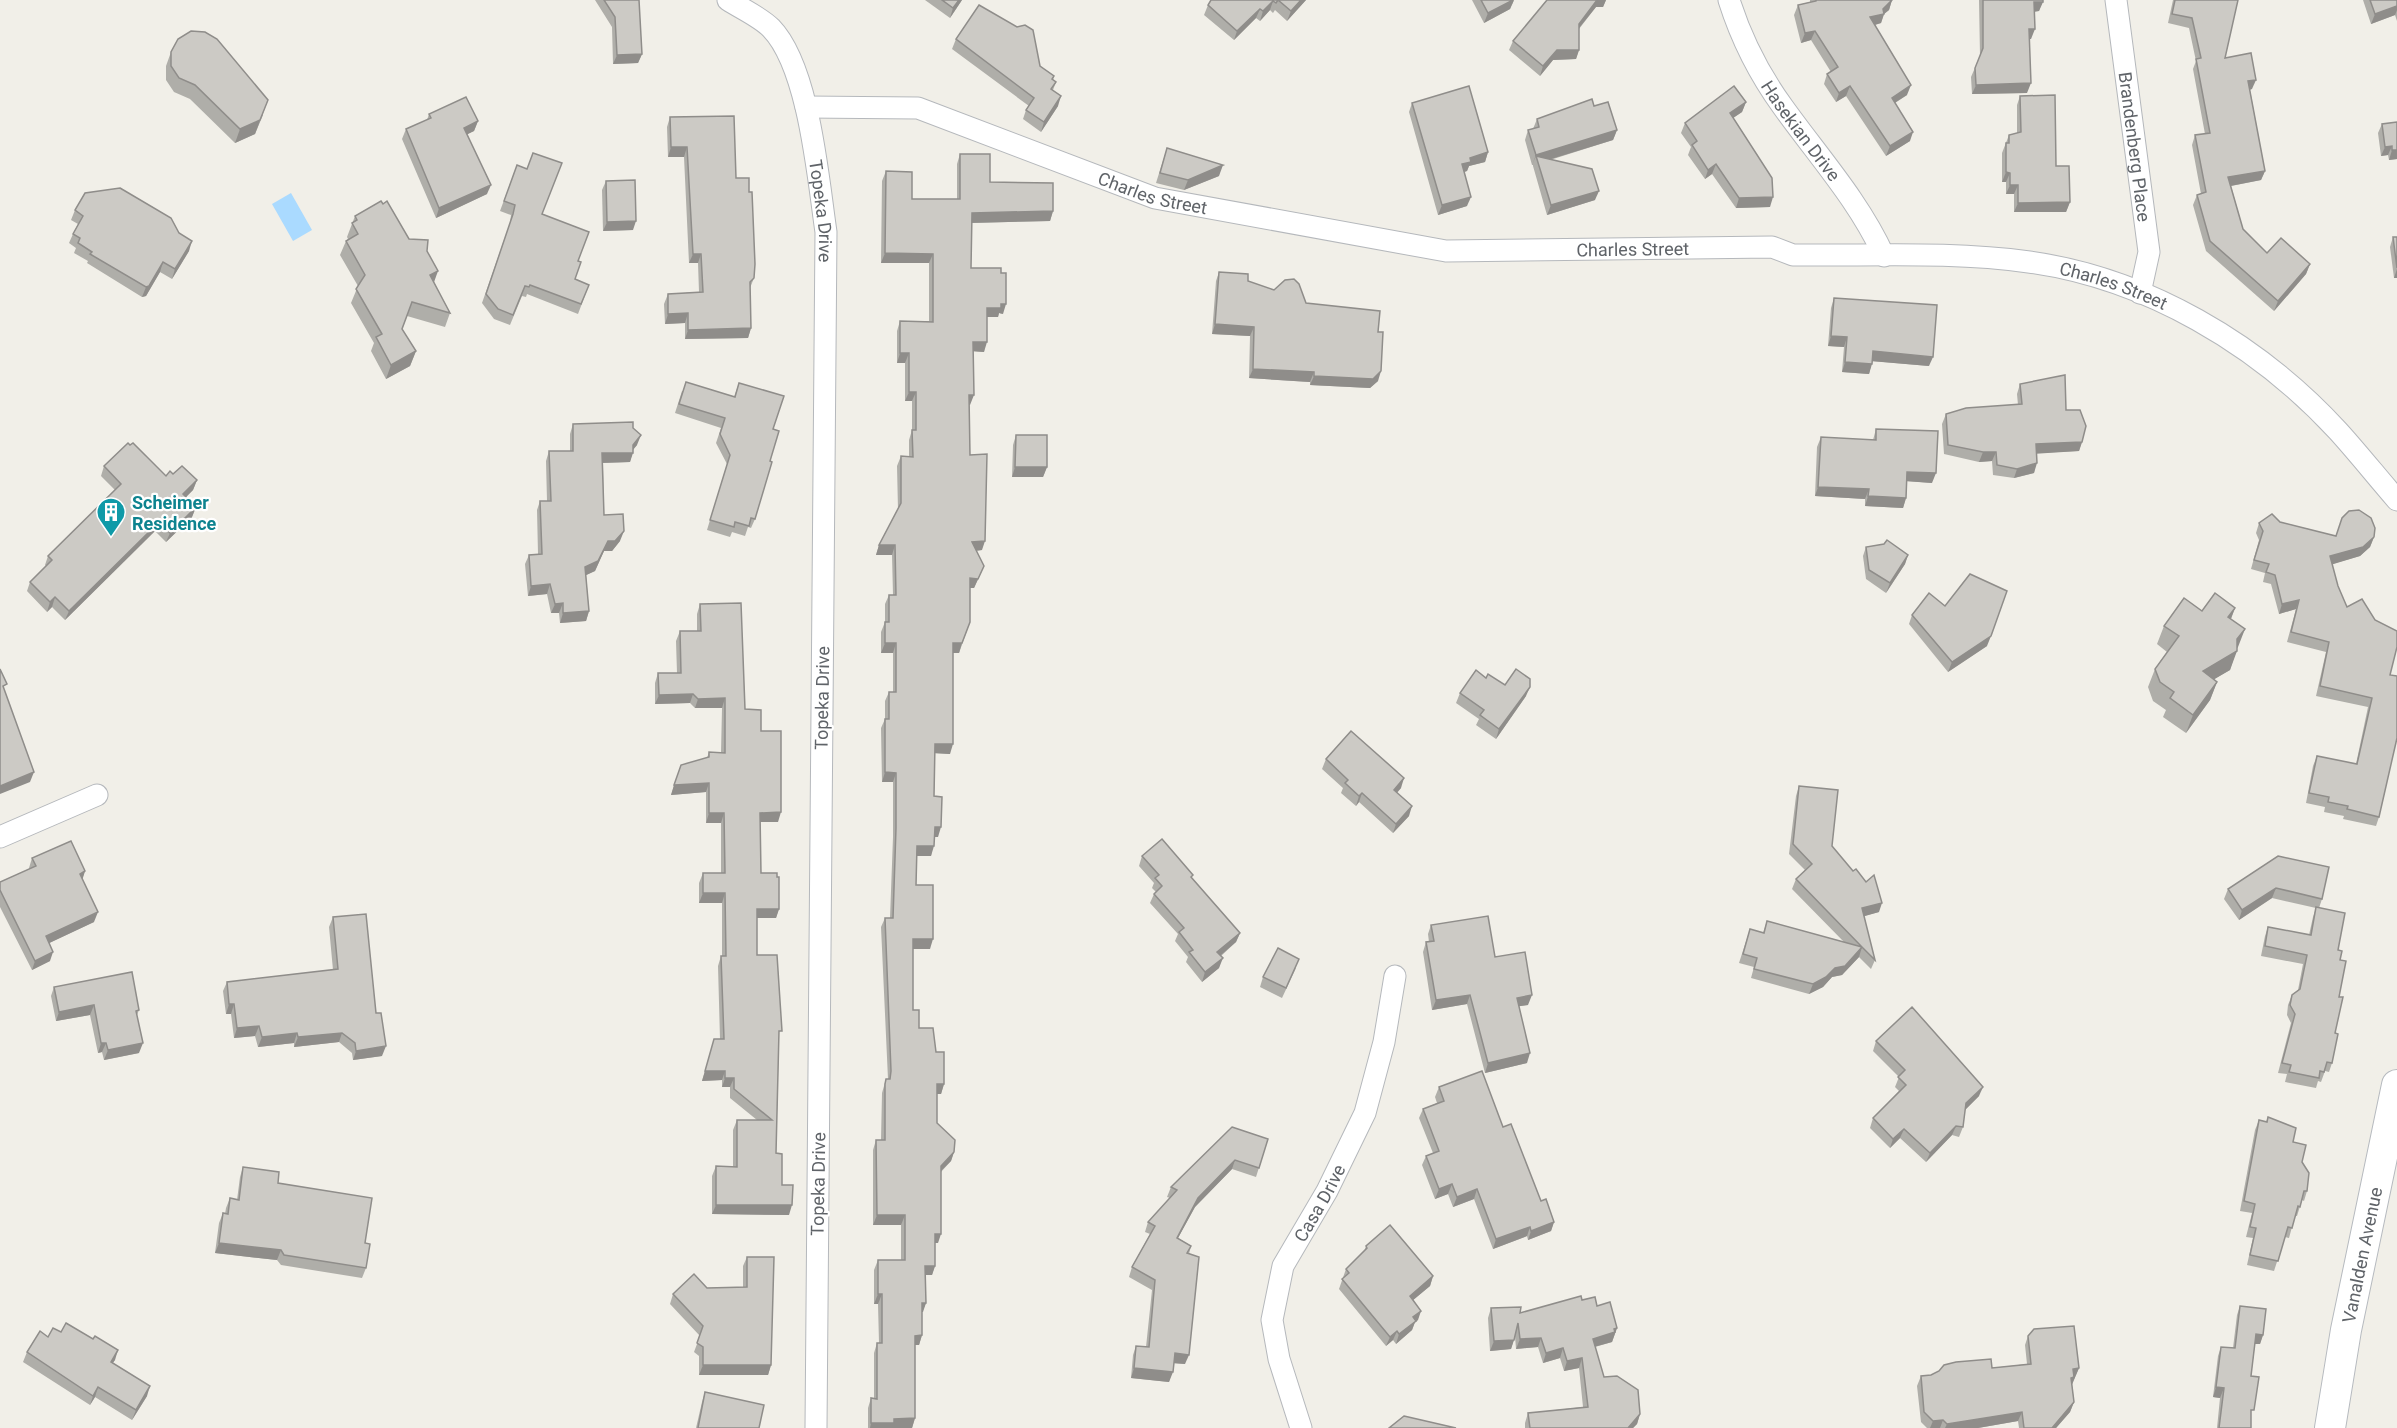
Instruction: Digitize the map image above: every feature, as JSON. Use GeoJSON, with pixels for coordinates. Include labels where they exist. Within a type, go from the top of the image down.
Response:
{"type":"FeatureCollection","features":[{"type":"Feature","properties":{"kind":"main road","name":"Vanalden Avenue"},"geometry":{"type":"LineString","coordinates":[[2330,1428],[2346,1330],[2397,1085]]}},
{"type":"Feature","properties":{"kind":"street","name":"Topeka Drive"},"geometry":{"type":"LineString","coordinates":[[728,0],[771,28],[795,68],[806,106],[826,232],[816,1428]]}},
{"type":"Feature","properties":{"kind":"street","name":"Hasekian Drive"},"geometry":{"type":"LineString","coordinates":[[1729,0],[1738,29],[1759,69],[1781,105],[1869,222],[1884,256]]}},
{"type":"Feature","properties":{"kind":"street","name":"Brandenberg Place"},"geometry":{"type":"LineString","coordinates":[[2116,0],[2149,252],[2140,293]]}},
{"type":"Feature","properties":{"kind":"street","name":"Charles Street"},"geometry":{"type":"LineString","coordinates":[[806,106],[918,108],[1155,198],[1446,250],[1772,247],[1793,255],[1975,257],[2029,262],[2093,274],[2189,315],[2234,343],[2287,382],[2337,430],[2397,500]]}},
{"type":"Feature","properties":{"kind":"street"},"geometry":{"type":"LineString","coordinates":[[0,837],[97,795]]}},
{"type":"Feature","properties":{"kind":"street","name":"Casa Drive"},"geometry":{"type":"LineString","coordinates":[[1301,1428],[1278,1359],[1272,1320],[1283,1266],[1327,1191],[1365,1113],[1384,1042],[1395,976]]}},
{"type":"Feature","properties":{"kind":"water"},"geometry":{"type":"Polygon","coordinates":[[[291,193],[312,230],[293,241],[272,204],[291,193]]]}},
{"type":"Feature","properties":{"kind":"building"},"geometry":{"type":"Polygon","coordinates":[[[604,0],[639,0],[642,54],[617,55],[615,17],[604,0]]]}},
{"type":"Feature","properties":{"kind":"building"},"geometry":{"type":"Polygon","coordinates":[[[942,0],[959,0],[953,8],[942,0]]]}},
{"type":"Feature","properties":{"kind":"building"},"geometry":{"type":"Polygon","coordinates":[[[1211,0],[1278,0],[1276,3],[1273,1],[1263,11],[1260,9],[1237,31],[1208,5],[1211,0]]]}},
{"type":"Feature","properties":{"kind":"building"},"geometry":{"type":"Polygon","coordinates":[[[1278,0],[1301,0],[1291,11],[1278,0]]]}},
{"type":"Feature","properties":{"kind":"building"},"geometry":{"type":"Polygon","coordinates":[[[1481,0],[1513,0],[1488,13],[1481,0]]]}},
{"type":"Feature","properties":{"kind":"building"},"geometry":{"type":"Polygon","coordinates":[[[1547,0],[1597,0],[1579,24],[1579,50],[1557,50],[1543,66],[1513,41],[1547,0]]]}},
{"type":"Feature","properties":{"kind":"building"},"geometry":{"type":"Polygon","coordinates":[[[1816,0],[1892,0],[1883,9],[1884,14],[1870,17],[1911,85],[1892,98],[1913,132],[1890,146],[1850,86],[1839,93],[1827,74],[1838,67],[1815,31],[1805,33],[1798,5],[1816,0]]]}},
{"type":"Feature","properties":{"kind":"building"},"geometry":{"type":"Polygon","coordinates":[[[1983,0],[2043,0],[2043,2],[2034,2],[2035,29],[2029,29],[2031,83],[1976,85],[1975,68],[1983,48],[1983,0]]]}},
{"type":"Feature","properties":{"kind":"building"},"geometry":{"type":"Polygon","coordinates":[[[2175,0],[2238,0],[2225,58],[2251,53],[2256,80],[2248,81],[2265,171],[2228,177],[2243,229],[2267,253],[2281,238],[2310,264],[2278,301],[2210,241],[2197,195],[2206,192],[2195,135],[2210,133],[2196,59],[2201,58],[2192,18],[2172,14],[2175,0]]]}},
{"type":"Feature","properties":{"kind":"building"},"geometry":{"type":"Polygon","coordinates":[[[2370,0],[2397,0],[2397,6],[2375,14],[2370,0]]]}},
{"type":"Feature","properties":{"kind":"building"},"geometry":{"type":"Polygon","coordinates":[[[979,5],[1017,27],[1025,25],[1033,30],[1040,66],[1054,76],[1052,79],[1056,82],[1051,89],[1061,96],[1044,122],[1026,110],[1034,98],[956,39],[979,5]]]}},
{"type":"Feature","properties":{"kind":"building"},"geometry":{"type":"Polygon","coordinates":[[[191,31],[205,32],[217,39],[268,100],[260,120],[240,129],[195,85],[179,78],[171,66],[171,52],[178,39],[191,31]]]}},
{"type":"Feature","properties":{"kind":"building"},"geometry":{"type":"Polygon","coordinates":[[[1469,86],[1488,152],[1470,158],[1471,162],[1462,164],[1471,197],[1442,205],[1412,103],[1469,86]]]}},
{"type":"Feature","properties":{"kind":"building"},"geometry":{"type":"Polygon","coordinates":[[[1734,86],[1746,102],[1730,113],[1772,178],[1773,197],[1739,198],[1716,164],[1708,170],[1692,145],[1697,141],[1685,123],[1734,86]]]}},
{"type":"Feature","properties":{"kind":"building"},"geometry":{"type":"Polygon","coordinates":[[[2055,95],[2056,166],[2069,166],[2070,202],[2018,203],[2018,185],[2010,185],[2010,173],[2006,172],[2006,143],[2009,143],[2009,135],[2021,132],[2020,96],[2055,95]]]}},
{"type":"Feature","properties":{"kind":"building"},"geometry":{"type":"Polygon","coordinates":[[[466,97],[478,121],[464,128],[491,185],[439,208],[406,129],[431,118],[429,114],[466,97]]]}},
{"type":"Feature","properties":{"kind":"building"},"geometry":{"type":"Polygon","coordinates":[[[1592,99],[1594,106],[1608,102],[1617,130],[1536,155],[1528,130],[1539,127],[1537,119],[1592,99]]]}},
{"type":"Feature","properties":{"kind":"building"},"geometry":{"type":"Polygon","coordinates":[[[734,116],[736,178],[749,178],[749,192],[752,192],[755,264],[754,278],[750,282],[751,328],[688,330],[688,313],[668,314],[668,294],[703,292],[701,254],[693,254],[687,147],[671,147],[670,117],[734,116]]]}},
{"type":"Feature","properties":{"kind":"building"},"geometry":{"type":"Polygon","coordinates":[[[2397,122],[2397,150],[2392,150],[2392,146],[2385,147],[2382,124],[2397,122]]]}},
{"type":"Feature","properties":{"kind":"building"},"geometry":{"type":"Polygon","coordinates":[[[1167,148],[1223,165],[1188,180],[1160,173],[1167,148]]]}},
{"type":"Feature","properties":{"kind":"building"},"geometry":{"type":"Polygon","coordinates":[[[533,153],[562,163],[542,214],[589,232],[578,261],[581,262],[575,279],[589,285],[581,304],[530,285],[525,286],[513,315],[498,309],[486,294],[515,205],[504,201],[517,165],[527,169],[533,153]]]}},
{"type":"Feature","properties":{"kind":"building"},"geometry":{"type":"Polygon","coordinates":[[[960,154],[990,154],[990,182],[1053,183],[1053,211],[972,213],[971,268],[1001,268],[1001,273],[1006,273],[1006,304],[1001,304],[1001,308],[987,308],[987,342],[973,342],[974,395],[969,395],[970,455],[987,454],[985,541],[972,542],[984,566],[978,579],[970,578],[970,622],[962,643],[953,643],[953,744],[935,744],[934,796],[942,797],[941,827],[935,827],[934,846],[917,846],[916,885],[933,885],[933,939],[913,939],[913,1010],[919,1010],[919,1028],[933,1028],[936,1052],[944,1052],[944,1084],[937,1084],[937,1123],[955,1140],[954,1152],[941,1166],[941,1234],[935,1234],[935,1266],[925,1266],[926,1303],[922,1303],[922,1335],[915,1336],[915,1418],[894,1419],[894,1423],[871,1423],[871,1398],[877,1399],[877,1343],[882,1343],[882,1294],[878,1294],[878,1260],[905,1260],[905,1215],[877,1215],[876,1140],[885,1140],[885,1084],[886,1079],[890,1079],[891,1071],[885,918],[893,918],[896,828],[896,773],[885,772],[885,719],[889,719],[889,692],[896,692],[896,643],[885,643],[885,622],[889,622],[889,595],[896,595],[895,545],[879,545],[901,503],[901,456],[913,457],[912,430],[916,430],[916,392],[909,392],[909,353],[900,353],[900,321],[933,322],[933,254],[885,253],[886,171],[912,172],[912,199],[960,199],[960,154]]]}},
{"type":"Feature","properties":{"kind":"building"},"geometry":{"type":"Polygon","coordinates":[[[1536,156],[1592,169],[1599,191],[1551,205],[1536,156]]]}},
{"type":"Feature","properties":{"kind":"building"},"geometry":{"type":"Polygon","coordinates":[[[635,180],[636,221],[607,222],[606,181],[635,180]]]}},
{"type":"Feature","properties":{"kind":"building"},"geometry":{"type":"Polygon","coordinates":[[[120,188],[171,218],[179,233],[192,241],[175,269],[163,262],[149,286],[146,287],[90,254],[92,252],[78,243],[80,238],[73,234],[83,216],[75,210],[85,193],[120,188]]]}},
{"type":"Feature","properties":{"kind":"building"},"geometry":{"type":"Polygon","coordinates":[[[381,201],[383,204],[387,201],[409,239],[428,240],[427,251],[438,271],[430,275],[450,313],[412,302],[402,329],[416,351],[391,365],[376,337],[382,334],[356,289],[365,275],[346,241],[358,234],[352,223],[357,220],[355,216],[381,201]]]}},
{"type":"Feature","properties":{"kind":"building"},"geometry":{"type":"Polygon","coordinates":[[[2393,237],[2397,237],[2397,268],[2393,237]]]}},
{"type":"Feature","properties":{"kind":"building"},"geometry":{"type":"Polygon","coordinates":[[[1219,272],[1248,274],[1248,281],[1274,290],[1285,280],[1294,279],[1299,284],[1306,303],[1380,311],[1378,332],[1383,332],[1381,371],[1373,379],[1314,376],[1314,372],[1253,369],[1254,327],[1215,324],[1219,272]]]}},
{"type":"Feature","properties":{"kind":"building"},"geometry":{"type":"Polygon","coordinates":[[[1834,298],[1937,305],[1933,357],[1873,351],[1872,364],[1845,362],[1847,337],[1831,336],[1834,298]]]}},
{"type":"Feature","properties":{"kind":"building"},"geometry":{"type":"Polygon","coordinates":[[[2065,375],[2066,410],[2080,410],[2086,426],[2082,442],[2036,444],[2037,463],[2017,469],[1997,465],[1996,452],[1983,452],[1948,445],[1946,414],[1966,408],[2022,404],[2020,384],[2065,375]]]}},
{"type":"Feature","properties":{"kind":"building"},"geometry":{"type":"Polygon","coordinates":[[[686,382],[735,397],[739,383],[784,396],[773,429],[779,431],[770,461],[772,462],[755,519],[751,518],[749,526],[735,522],[734,527],[710,520],[730,455],[720,434],[725,418],[679,404],[686,382]]]}},
{"type":"Feature","properties":{"kind":"building"},"geometry":{"type":"Polygon","coordinates":[[[633,422],[633,428],[641,435],[633,445],[633,453],[602,453],[604,515],[623,514],[624,531],[615,541],[608,541],[598,561],[585,567],[589,611],[563,613],[563,603],[555,604],[550,584],[531,586],[529,555],[542,554],[540,501],[551,501],[549,451],[573,451],[573,424],[633,422]]]}},
{"type":"Feature","properties":{"kind":"building"},"geometry":{"type":"Polygon","coordinates":[[[1876,429],[1938,431],[1936,473],[1907,472],[1906,498],[1868,496],[1869,489],[1818,487],[1821,437],[1876,440],[1876,429]]]}},
{"type":"Feature","properties":{"kind":"building"},"geometry":{"type":"Polygon","coordinates":[[[1016,435],[1047,435],[1047,467],[1015,467],[1016,435]]]}},
{"type":"Feature","properties":{"kind":"building","name":"Scheimer Residence"},"geometry":{"type":"Polygon","coordinates":[[[128,443],[130,445],[133,443],[166,476],[170,471],[173,474],[182,466],[197,480],[183,494],[196,507],[170,533],[159,522],[69,611],[55,597],[50,602],[30,582],[52,560],[48,556],[121,484],[104,466],[128,443]]]}},
{"type":"Feature","properties":{"kind":"building"},"geometry":{"type":"Polygon","coordinates":[[[2359,510],[2371,518],[2375,528],[2374,537],[2363,547],[2330,556],[2338,586],[2347,607],[2362,599],[2375,620],[2397,631],[2397,647],[2390,675],[2397,676],[2397,738],[2379,817],[2347,809],[2348,806],[2328,802],[2329,797],[2309,793],[2317,756],[2357,764],[2372,698],[2320,686],[2329,642],[2291,632],[2299,600],[2282,604],[2275,575],[2266,572],[2269,564],[2254,560],[2263,531],[2259,523],[2272,514],[2280,522],[2336,536],[2342,518],[2349,511],[2359,510]]]}},
{"type":"Feature","properties":{"kind":"building"},"geometry":{"type":"Polygon","coordinates":[[[1887,540],[1908,555],[1890,583],[1869,570],[1866,547],[1884,544],[1887,540]]]}},
{"type":"Feature","properties":{"kind":"building"},"geometry":{"type":"Polygon","coordinates":[[[1970,574],[2007,591],[1991,636],[1952,662],[1912,615],[1929,593],[1945,606],[1970,574]]]}},
{"type":"Feature","properties":{"kind":"building"},"geometry":{"type":"Polygon","coordinates":[[[2215,593],[2235,608],[2228,617],[2245,629],[2237,639],[2237,651],[2203,671],[2217,682],[2193,715],[2170,698],[2174,692],[2160,682],[2155,669],[2179,636],[2164,626],[2184,598],[2202,611],[2215,593]]]}},
{"type":"Feature","properties":{"kind":"building"},"geometry":{"type":"Polygon","coordinates":[[[741,603],[745,709],[761,710],[761,731],[781,731],[781,812],[760,813],[761,873],[777,873],[779,877],[779,909],[757,909],[757,955],[777,955],[782,1031],[779,1031],[776,1153],[782,1154],[782,1185],[793,1185],[792,1205],[716,1205],[716,1166],[737,1167],[737,1120],[772,1120],[734,1089],[734,1078],[725,1078],[725,1071],[705,1071],[714,1039],[724,1039],[721,956],[726,956],[725,893],[703,893],[703,873],[725,873],[724,813],[709,813],[709,783],[674,785],[681,765],[709,757],[709,752],[725,753],[725,698],[698,699],[693,694],[659,695],[658,673],[681,673],[680,631],[701,631],[700,604],[741,603]]]}},
{"type":"Feature","properties":{"kind":"building"},"geometry":{"type":"Polygon","coordinates":[[[0,669],[7,684],[3,686],[34,772],[0,786],[0,669]]]}},
{"type":"Feature","properties":{"kind":"building"},"geometry":{"type":"Polygon","coordinates":[[[1516,669],[1530,679],[1530,687],[1499,729],[1480,715],[1484,710],[1460,693],[1476,670],[1486,678],[1488,674],[1505,685],[1516,669]]]}},
{"type":"Feature","properties":{"kind":"building"},"geometry":{"type":"Polygon","coordinates":[[[1351,731],[1404,778],[1394,790],[1412,806],[1396,824],[1362,793],[1359,796],[1345,783],[1348,780],[1326,759],[1351,731]]]}},
{"type":"Feature","properties":{"kind":"building"},"geometry":{"type":"Polygon","coordinates":[[[1799,786],[1838,790],[1832,846],[1853,871],[1856,869],[1866,882],[1874,875],[1882,903],[1862,908],[1875,960],[1796,879],[1812,864],[1793,844],[1799,786]]]}},
{"type":"Feature","properties":{"kind":"building"},"geometry":{"type":"Polygon","coordinates":[[[1162,839],[1193,875],[1191,877],[1240,933],[1217,952],[1223,958],[1205,972],[1189,952],[1193,950],[1179,932],[1184,928],[1154,894],[1162,886],[1155,878],[1159,875],[1142,856],[1162,839]]]}},
{"type":"Feature","properties":{"kind":"building"},"geometry":{"type":"Polygon","coordinates":[[[71,841],[85,871],[80,874],[98,912],[46,936],[53,952],[35,961],[0,890],[0,882],[36,866],[32,858],[71,841]]]}},
{"type":"Feature","properties":{"kind":"building"},"geometry":{"type":"Polygon","coordinates":[[[2278,856],[2329,867],[2322,899],[2276,888],[2242,910],[2228,889],[2278,856]]]}},
{"type":"Feature","properties":{"kind":"building"},"geometry":{"type":"Polygon","coordinates":[[[2316,907],[2345,913],[2338,950],[2342,951],[2340,960],[2346,961],[2339,997],[2343,997],[2335,1033],[2338,1034],[2332,1063],[2327,1062],[2324,1072],[2320,1071],[2319,1078],[2289,1072],[2291,1065],[2282,1063],[2295,1014],[2290,1005],[2292,995],[2300,989],[2307,955],[2265,946],[2268,927],[2311,935],[2316,907]]]}},
{"type":"Feature","properties":{"kind":"building"},"geometry":{"type":"Polygon","coordinates":[[[366,914],[376,1013],[381,1013],[386,1046],[356,1051],[355,1043],[342,1033],[298,1037],[297,1033],[262,1037],[259,1026],[237,1028],[234,1004],[229,1004],[227,982],[338,969],[333,917],[366,914]]]}},
{"type":"Feature","properties":{"kind":"building"},"geometry":{"type":"Polygon","coordinates":[[[1488,916],[1495,957],[1525,952],[1532,995],[1517,998],[1530,1053],[1488,1063],[1470,995],[1436,1000],[1426,942],[1434,941],[1431,925],[1488,916]]]}},
{"type":"Feature","properties":{"kind":"building"},"geometry":{"type":"Polygon","coordinates":[[[1767,921],[1862,947],[1845,966],[1835,968],[1826,977],[1813,984],[1754,969],[1757,958],[1743,954],[1750,929],[1764,933],[1767,921]]]}},
{"type":"Feature","properties":{"kind":"building"},"geometry":{"type":"Polygon","coordinates":[[[1278,948],[1299,959],[1286,988],[1263,977],[1278,948]]]}},
{"type":"Feature","properties":{"kind":"building"},"geometry":{"type":"Polygon","coordinates":[[[132,972],[139,1010],[136,1011],[143,1043],[108,1050],[106,1043],[101,1043],[94,1005],[59,1012],[54,987],[132,972]]]}},
{"type":"Feature","properties":{"kind":"building"},"geometry":{"type":"Polygon","coordinates":[[[1912,1007],[1983,1087],[1966,1103],[1963,1127],[1956,1126],[1930,1153],[1904,1129],[1893,1139],[1873,1118],[1906,1085],[1898,1077],[1905,1070],[1876,1041],[1912,1007]]]}},
{"type":"Feature","properties":{"kind":"building"},"geometry":{"type":"Polygon","coordinates":[[[1482,1071],[1503,1127],[1511,1124],[1541,1201],[1546,1199],[1554,1222],[1531,1231],[1530,1227],[1496,1239],[1477,1189],[1457,1197],[1452,1184],[1439,1189],[1426,1156],[1439,1151],[1423,1109],[1444,1101],[1439,1087],[1482,1071]]]}},
{"type":"Feature","properties":{"kind":"building"},"geometry":{"type":"Polygon","coordinates":[[[2268,1117],[2296,1128],[2293,1142],[2306,1145],[2302,1162],[2309,1173],[2307,1191],[2304,1191],[2292,1228],[2288,1227],[2278,1261],[2250,1255],[2256,1228],[2250,1227],[2255,1204],[2244,1201],[2259,1120],[2267,1122],[2268,1117]]]}},
{"type":"Feature","properties":{"kind":"building"},"geometry":{"type":"Polygon","coordinates":[[[1232,1127],[1268,1139],[1259,1168],[1235,1160],[1198,1198],[1177,1238],[1191,1246],[1187,1253],[1199,1257],[1189,1355],[1175,1353],[1173,1372],[1134,1368],[1136,1346],[1149,1347],[1155,1280],[1132,1267],[1155,1226],[1148,1222],[1177,1190],[1171,1187],[1232,1127]]]}},
{"type":"Feature","properties":{"kind":"building"},"geometry":{"type":"Polygon","coordinates":[[[243,1167],[279,1172],[278,1183],[372,1198],[365,1243],[370,1244],[366,1268],[284,1255],[281,1250],[219,1243],[223,1213],[228,1214],[230,1198],[239,1200],[243,1167]]]}},
{"type":"Feature","properties":{"kind":"building"},"geometry":{"type":"Polygon","coordinates":[[[1390,1225],[1433,1276],[1410,1296],[1421,1311],[1413,1317],[1416,1321],[1399,1334],[1397,1331],[1390,1337],[1342,1279],[1349,1273],[1346,1269],[1367,1248],[1366,1246],[1390,1225]]]}},
{"type":"Feature","properties":{"kind":"building"},"geometry":{"type":"Polygon","coordinates":[[[747,1257],[774,1257],[771,1365],[703,1365],[703,1347],[697,1343],[703,1326],[673,1294],[694,1274],[707,1288],[747,1287],[747,1257]]]}},
{"type":"Feature","properties":{"kind":"building"},"geometry":{"type":"Polygon","coordinates":[[[1581,1296],[1582,1300],[1595,1297],[1597,1306],[1610,1302],[1617,1328],[1614,1329],[1615,1332],[1593,1339],[1604,1377],[1617,1376],[1638,1390],[1640,1414],[1628,1428],[1530,1428],[1528,1413],[1588,1407],[1582,1358],[1567,1361],[1563,1348],[1546,1353],[1541,1338],[1520,1339],[1518,1323],[1514,1340],[1494,1341],[1491,1308],[1521,1307],[1520,1313],[1581,1296]]]}},
{"type":"Feature","properties":{"kind":"building"},"geometry":{"type":"Polygon","coordinates":[[[2240,1306],[2266,1309],[2263,1335],[2256,1334],[2251,1376],[2259,1377],[2254,1410],[2251,1410],[2251,1428],[2219,1428],[2224,1388],[2216,1387],[2221,1347],[2235,1348],[2240,1306]]]}},
{"type":"Feature","properties":{"kind":"building"},"geometry":{"type":"Polygon","coordinates":[[[66,1323],[93,1339],[95,1336],[118,1350],[111,1362],[150,1386],[136,1410],[98,1387],[93,1396],[27,1352],[40,1331],[48,1337],[53,1328],[61,1332],[66,1323]]]}},
{"type":"Feature","properties":{"kind":"building"},"geometry":{"type":"Polygon","coordinates":[[[2074,1326],[2079,1368],[2073,1369],[2074,1377],[2071,1378],[2074,1402],[2052,1428],[2024,1428],[2022,1412],[1947,1424],[1943,1420],[1933,1421],[1924,1412],[1921,1376],[1931,1375],[1944,1365],[1956,1362],[1991,1359],[1992,1368],[2031,1364],[2028,1336],[2034,1329],[2074,1326]]]}},
{"type":"Feature","properties":{"kind":"building"},"geometry":{"type":"Polygon","coordinates":[[[705,1392],[764,1405],[759,1428],[698,1428],[705,1392]]]}},
{"type":"Feature","properties":{"kind":"building"},"geometry":{"type":"Polygon","coordinates":[[[1404,1416],[1456,1428],[1389,1428],[1404,1416]]]}},
{"type":"Feature","properties":{"kind":"place","name":"Scheimer Residence"},"geometry":{"type":"Point","coordinates":[111,538]}}]}
